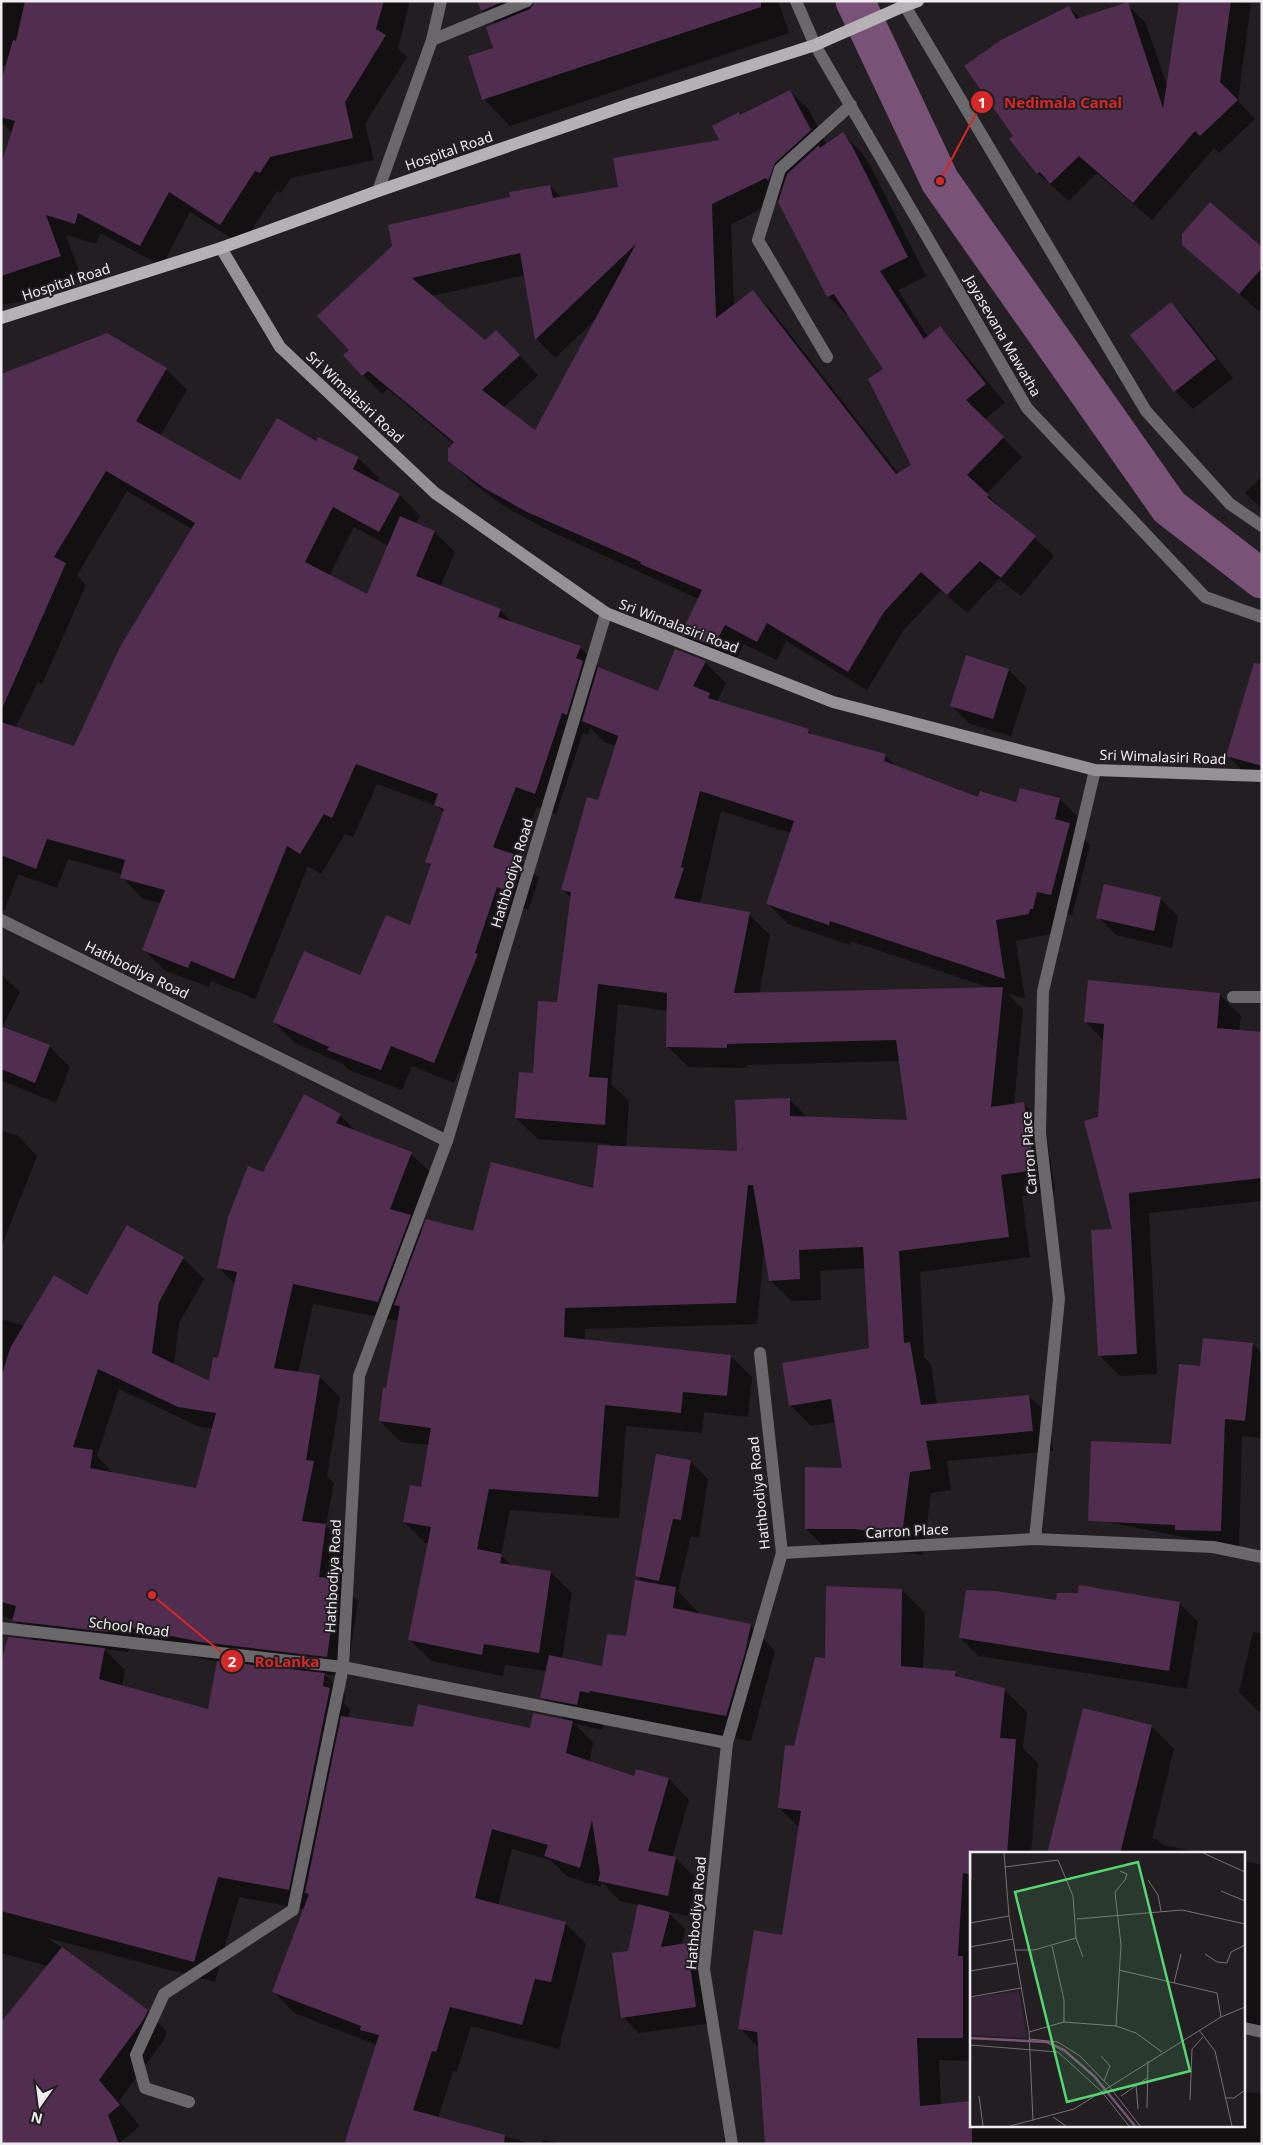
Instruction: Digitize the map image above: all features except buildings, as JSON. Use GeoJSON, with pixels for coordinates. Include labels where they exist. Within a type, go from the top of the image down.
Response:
{"type":"FeatureCollection","features":[{"type":"Feature","properties":{"kind":"main road","name":"Hospital Road"},"geometry":{"type":"LineString","coordinates":[[1,318],[221,248],[378,191],[628,105],[814,45],[903,3],[918,1]]}},
{"type":"Feature","properties":{"kind":"street"},"geometry":{"type":"LineString","coordinates":[[378,191],[432,40],[442,1]]}},
{"type":"Feature","properties":{"kind":"street"},"geometry":{"type":"LineString","coordinates":[[432,40],[527,1]]}},
{"type":"Feature","properties":{"kind":"street","name":"Jayasevana Mawatha"},"geometry":{"type":"LineString","coordinates":[[796,1],[814,45],[851,105],[1027,408],[1204,596],[1262,617]]}},
{"type":"Feature","properties":{"kind":"street"},"geometry":{"type":"LineString","coordinates":[[903,3],[1146,411],[1230,504],[1262,526]]}},
{"type":"Feature","properties":{"kind":"street"},"geometry":{"type":"LineString","coordinates":[[827,356],[758,240],[780,169],[851,105]]}},
{"type":"Feature","properties":{"kind":"street","name":"Sri Wimalasiri Road"},"geometry":{"type":"LineString","coordinates":[[221,248],[280,347],[435,493],[606,613],[833,702],[1095,770],[1262,776]]}},
{"type":"Feature","properties":{"kind":"street","name":"Hathbodiya Road"},"geometry":{"type":"LineString","coordinates":[[189,2102],[145,2088],[136,2055],[164,1994],[293,1910],[343,1667],[359,1376],[447,1141],[606,613]]}},
{"type":"Feature","properties":{"kind":"street","name":"Carron Place"},"geometry":{"type":"LineString","coordinates":[[1035,1539],[1059,1299],[1040,1133],[1043,990],[1095,770]]}},
{"type":"Feature","properties":{"kind":"street","name":"Hathbodiya Road"},"geometry":{"type":"LineString","coordinates":[[1,920],[447,1141]]}},
{"type":"Feature","properties":{"kind":"street"},"geometry":{"type":"LineString","coordinates":[[1233,996],[1262,996]]}},
{"type":"Feature","properties":{"kind":"street","name":"Hathbodiya Road"},"geometry":{"type":"LineString","coordinates":[[732,2144],[704,1969],[727,1743],[782,1553],[760,1353]]}},
{"type":"Feature","properties":{"kind":"street","name":"Carron Place"},"geometry":{"type":"LineString","coordinates":[[782,1553],[1035,1539],[1213,1547],[1262,1557]]}},
{"type":"Feature","properties":{"kind":"street","name":"School Road"},"geometry":{"type":"LineString","coordinates":[[1,1628],[343,1667]]}},
{"type":"Feature","properties":{"kind":"street"},"geometry":{"type":"LineString","coordinates":[[343,1667],[727,1743]]}},
{"type":"Feature","properties":{"kind":"street"},"geometry":{"type":"LineString","coordinates":[[1246,2028],[1262,2032]]}},
{"type":"Feature","properties":{"kind":"waterway"},"geometry":{"type":"LineString","coordinates":[[855,1],[940,181],[1169,507],[1262,579]]}},
{"type":"Feature","properties":{"kind":"place","name":"Nedimala Canal"},"geometry":{"type":"Point","coordinates":[940,181]}},
{"type":"Feature","properties":{"kind":"place","name":"RoLanka"},"geometry":{"type":"Point","coordinates":[152,1595]}}]}
